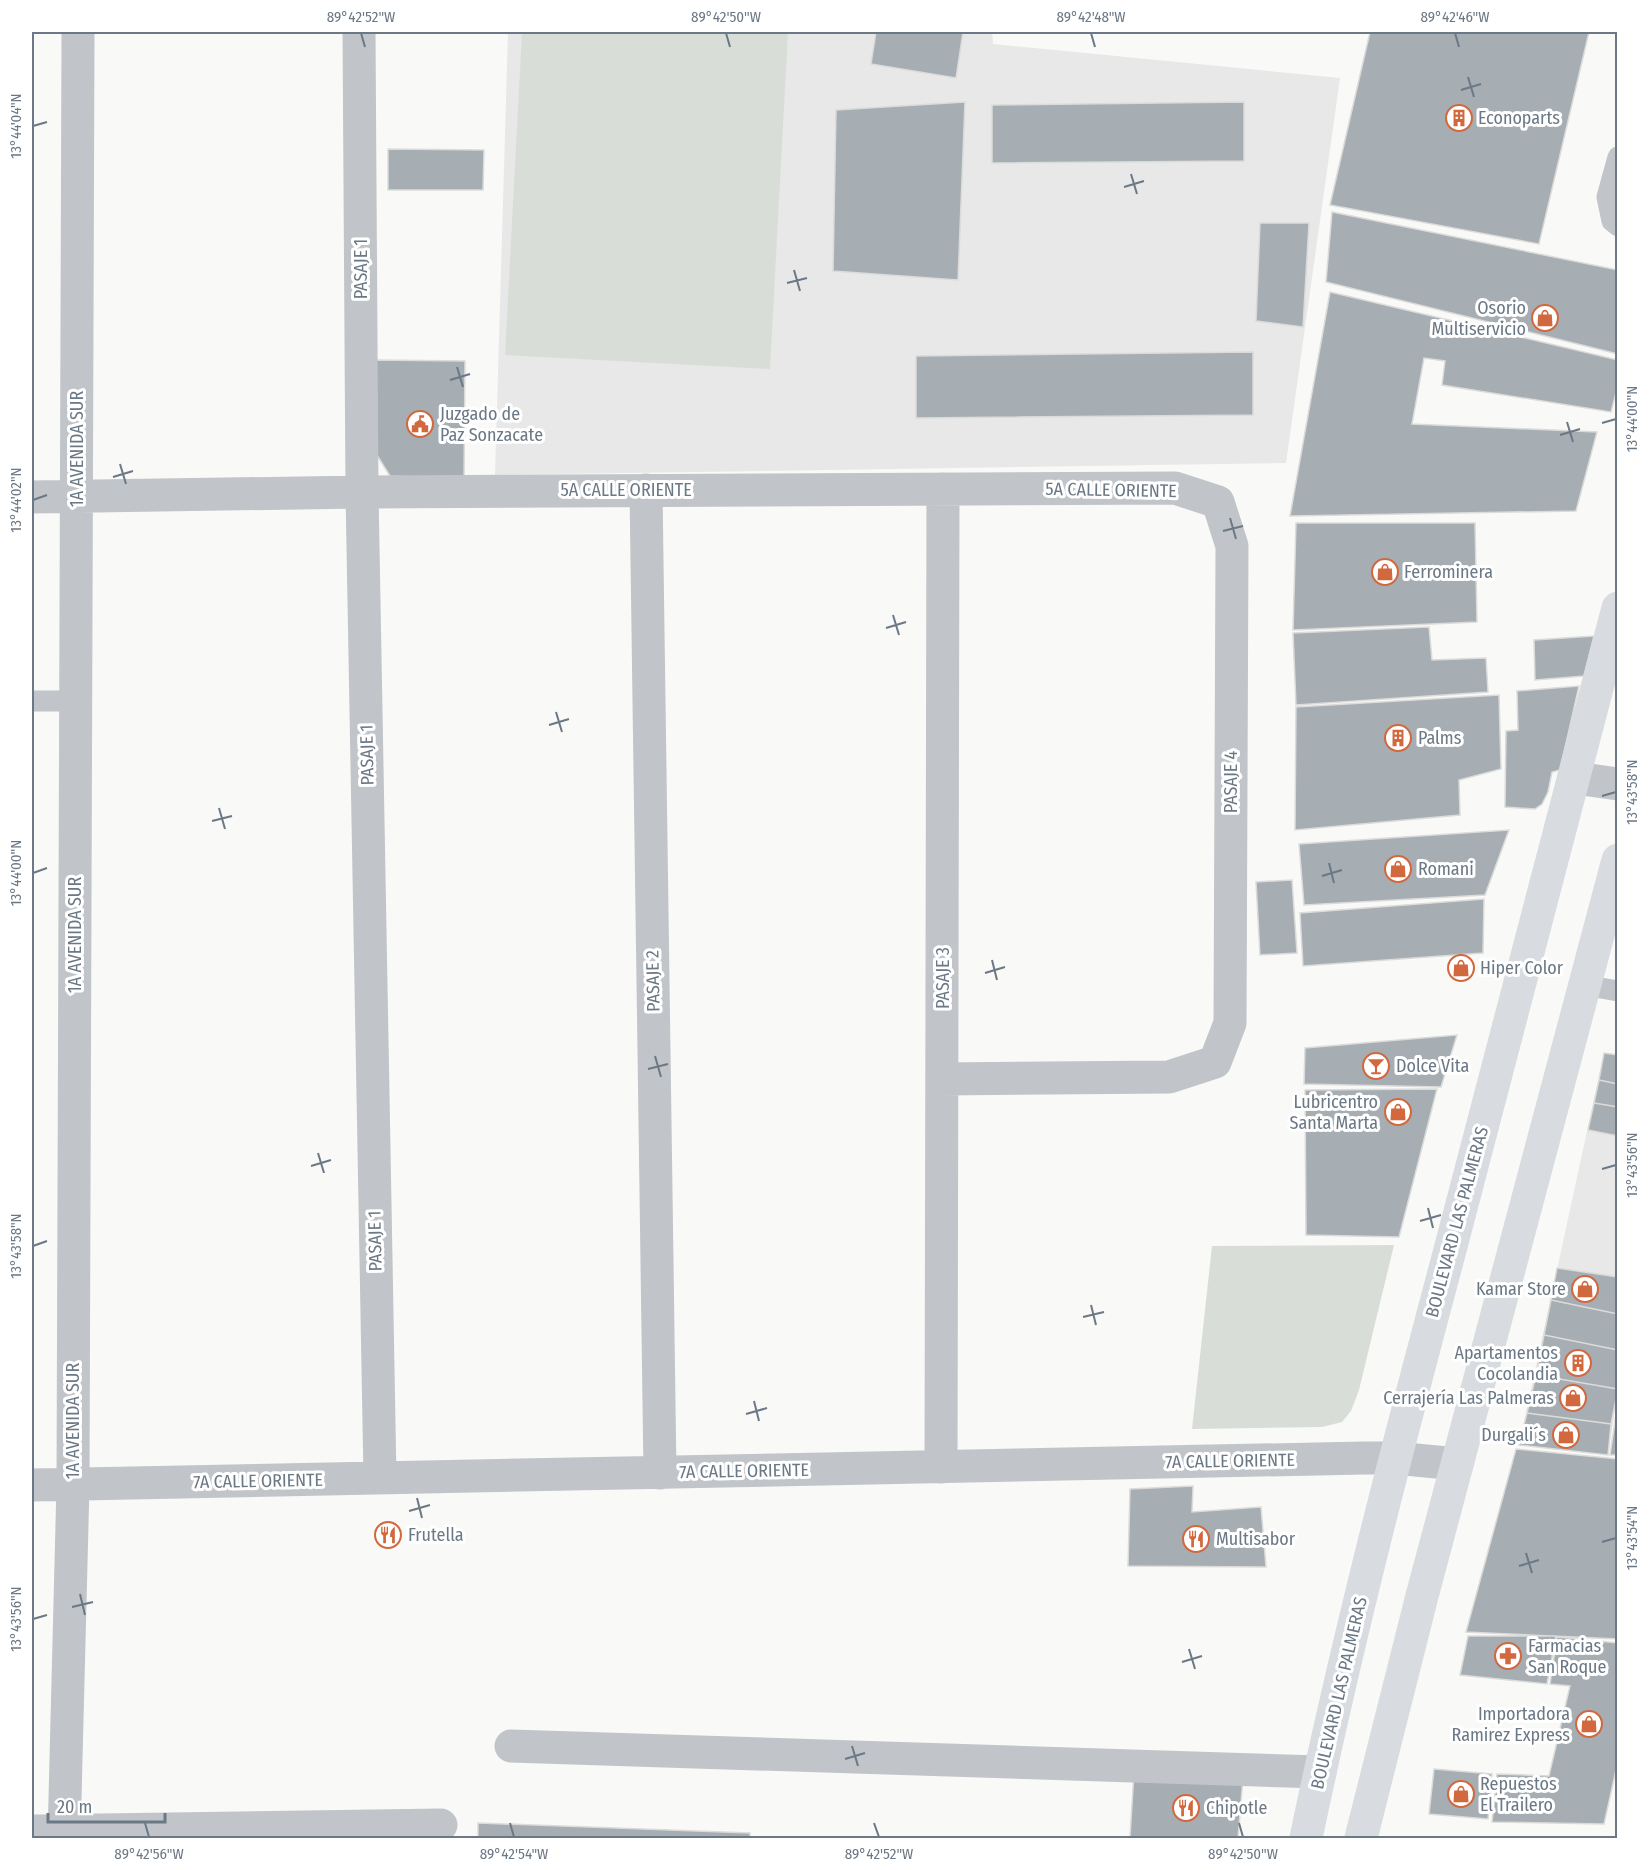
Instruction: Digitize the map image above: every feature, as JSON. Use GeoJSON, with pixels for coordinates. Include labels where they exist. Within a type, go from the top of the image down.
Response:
{"type":"FeatureCollection","features":[{"type":"Feature","properties":{"kind":"main road","name":"BOULEVARD LAS PALMERAS"},"geometry":{"type":"LineString","coordinates":[[1306,1839],[1395,1458],[1575,778],[1617,608]]}},
{"type":"Feature","properties":{"kind":"main road"},"geometry":{"type":"LineString","coordinates":[[1361,1839],[1457,1464],[1616,869]]}},
{"type":"Feature","properties":{"kind":"street","name":"1A AVENIDA SUR"},"geometry":{"type":"LineString","coordinates":[[64,1835],[73,1485],[78,32]]}},
{"type":"Feature","properties":{"kind":"street","name":"PASAJE 1"},"geometry":{"type":"LineString","coordinates":[[359,32],[362,492],[380,1479]]}},
{"type":"Feature","properties":{"kind":"street","name":"5A CALLE ORIENTE"},"geometry":{"type":"LineString","coordinates":[[32,497],[362,492],[1175,488],[1218,502]]}},
{"type":"Feature","properties":{"kind":"street","name":"PASAJE 3"},"geometry":{"type":"LineString","coordinates":[[941,1467],[943,489]]}},
{"type":"Feature","properties":{"kind":"street","name":"PASAJE 2"},"geometry":{"type":"LineString","coordinates":[[646,490],[660,1473]]}},
{"type":"Feature","properties":{"kind":"street","name":"PASAJE 4"},"geometry":{"type":"LineString","coordinates":[[942,1079],[1169,1077],[1215,1062],[1230,1023],[1231,966],[1232,546],[1218,502]]}},
{"type":"Feature","properties":{"kind":"street"},"geometry":{"type":"LineString","coordinates":[[1575,778],[1617,784]]}},
{"type":"Feature","properties":{"kind":"street","name":"7A CALLE ORIENTE"},"geometry":{"type":"LineString","coordinates":[[32,1485],[1395,1458],[1457,1464]]}},
{"type":"Feature","properties":{"kind":"street"},"geometry":{"type":"LineString","coordinates":[[511,1746],[1320,1772]]}},
{"type":"Feature","properties":{"kind":"street"},"geometry":{"type":"LineString","coordinates":[[32,1831],[64,1835],[441,1825]]}},
{"type":"Feature","properties":{"kind":"lane"},"geometry":{"type":"LineString","coordinates":[[1617,157],[1607,197],[1612,221],[1617,226]]}},
{"type":"Feature","properties":{"kind":"lane"},"geometry":{"type":"LineString","coordinates":[[32,701],[76,701]]}},
{"type":"Feature","properties":{"kind":"lane"},"geometry":{"type":"LineString","coordinates":[[1584,985],[1617,991]]}},
{"type":"Feature","properties":{"kind":"shaded area"},"geometry":{"type":"Polygon","coordinates":[[[508,32],[992,32],[993,44],[1340,78],[1286,463],[495,475],[508,32]]]}},
{"type":"Feature","properties":{"kind":"shaded area"},"geometry":{"type":"Polygon","coordinates":[[[522,32],[788,32],[770,369],[505,355],[522,32]]]}},
{"type":"Feature","properties":{"kind":"shaded area"},"geometry":{"type":"Polygon","coordinates":[[[1604,1053],[1617,1055],[1618,1390],[1608,1455],[1519,1445],[1604,1053]]]}},
{"type":"Feature","properties":{"kind":"shaded area"},"geometry":{"type":"Polygon","coordinates":[[[1394,1245],[1359,1390],[1351,1411],[1342,1422],[1322,1427],[1192,1429],[1212,1246],[1394,1245]]]}},
{"type":"Feature","properties":{"kind":"building"},"geometry":{"type":"Polygon","coordinates":[[[876,32],[963,32],[956,78],[871,64],[876,32]]]}},
{"type":"Feature","properties":{"kind":"building","name":"Econoparts"},"geometry":{"type":"Polygon","coordinates":[[[1370,32],[1589,32],[1539,244],[1330,205],[1370,32]]]}},
{"type":"Feature","properties":{"kind":"building"},"geometry":{"type":"Polygon","coordinates":[[[965,102],[958,280],[833,271],[836,110],[965,102]]]}},
{"type":"Feature","properties":{"kind":"building"},"geometry":{"type":"Polygon","coordinates":[[[1244,102],[1244,161],[992,163],[992,105],[1244,102]]]}},
{"type":"Feature","properties":{"kind":"building"},"geometry":{"type":"Polygon","coordinates":[[[388,149],[484,150],[483,190],[388,190],[388,149]]]}},
{"type":"Feature","properties":{"kind":"building","name":"Osorio Multiservicio"},"geometry":{"type":"Polygon","coordinates":[[[1332,212],[1618,270],[1618,354],[1326,282],[1332,212]]]}},
{"type":"Feature","properties":{"kind":"building"},"geometry":{"type":"Polygon","coordinates":[[[1260,223],[1309,223],[1303,327],[1256,321],[1260,223]]]}},
{"type":"Feature","properties":{"kind":"building"},"geometry":{"type":"Polygon","coordinates":[[[1330,292],[1618,360],[1618,385],[1611,412],[1442,385],[1445,361],[1424,358],[1412,424],[1597,432],[1576,511],[1290,516],[1330,292]]]}},
{"type":"Feature","properties":{"kind":"building"},"geometry":{"type":"Polygon","coordinates":[[[1253,352],[1253,415],[916,418],[916,356],[1253,352]]]}},
{"type":"Feature","properties":{"kind":"building"},"geometry":{"type":"Polygon","coordinates":[[[375,360],[465,361],[464,479],[390,476],[375,452],[375,360]]]}},
{"type":"Feature","properties":{"kind":"building","name":"Ferrominera"},"geometry":{"type":"Polygon","coordinates":[[[1296,523],[1475,523],[1477,622],[1293,630],[1296,523]]]}},
{"type":"Feature","properties":{"kind":"building"},"geometry":{"type":"Polygon","coordinates":[[[1429,627],[1432,660],[1486,658],[1488,692],[1296,705],[1293,633],[1429,627]]]}},
{"type":"Feature","properties":{"kind":"building"},"geometry":{"type":"Polygon","coordinates":[[[1594,636],[1584,676],[1535,680],[1534,640],[1594,636]]]}},
{"type":"Feature","properties":{"kind":"building"},"geometry":{"type":"Polygon","coordinates":[[[1579,686],[1560,770],[1552,772],[1548,792],[1542,804],[1535,809],[1505,807],[1506,731],[1518,730],[1517,691],[1579,686]]]}},
{"type":"Feature","properties":{"kind":"building","name":"Palms"},"geometry":{"type":"Polygon","coordinates":[[[1499,695],[1501,769],[1459,780],[1460,815],[1295,830],[1296,707],[1499,695]]]}},
{"type":"Feature","properties":{"kind":"building","name":"Romani"},"geometry":{"type":"Polygon","coordinates":[[[1509,830],[1485,895],[1304,905],[1299,844],[1509,830]]]}},
{"type":"Feature","properties":{"kind":"building"},"geometry":{"type":"Polygon","coordinates":[[[1292,880],[1297,953],[1260,955],[1256,882],[1292,880]]]}},
{"type":"Feature","properties":{"kind":"building"},"geometry":{"type":"Polygon","coordinates":[[[1484,899],[1483,953],[1303,966],[1300,913],[1484,899]]]}},
{"type":"Feature","properties":{"kind":"building","name":"Dolce Vita"},"geometry":{"type":"Polygon","coordinates":[[[1457,1035],[1441,1087],[1304,1084],[1305,1048],[1457,1035]]]}},
{"type":"Feature","properties":{"kind":"building"},"geometry":{"type":"Polygon","coordinates":[[[1604,1053],[1618,1055],[1618,1084],[1599,1080],[1604,1053]]]}},
{"type":"Feature","properties":{"kind":"building"},"geometry":{"type":"Polygon","coordinates":[[[1599,1080],[1618,1084],[1618,1107],[1594,1103],[1599,1080]]]}},
{"type":"Feature","properties":{"kind":"building"},"geometry":{"type":"Polygon","coordinates":[[[1437,1089],[1399,1237],[1306,1235],[1305,1090],[1437,1089]]]}},
{"type":"Feature","properties":{"kind":"building"},"geometry":{"type":"Polygon","coordinates":[[[1594,1103],[1618,1107],[1618,1136],[1588,1130],[1594,1103]]]}},
{"type":"Feature","properties":{"kind":"building","name":"Kamar Store"},"geometry":{"type":"Polygon","coordinates":[[[1557,1268],[1618,1277],[1618,1314],[1551,1300],[1557,1268]]]}},
{"type":"Feature","properties":{"kind":"building"},"geometry":{"type":"Polygon","coordinates":[[[1551,1300],[1618,1314],[1618,1350],[1544,1335],[1551,1300]]]}},
{"type":"Feature","properties":{"kind":"building","name":"Apartamentos Cocolandia"},"geometry":{"type":"Polygon","coordinates":[[[1544,1335],[1618,1350],[1618,1389],[1536,1375],[1544,1335]]]}},
{"type":"Feature","properties":{"kind":"building","name":"Cerrajería Las Palmeras"},"geometry":{"type":"Polygon","coordinates":[[[1536,1375],[1618,1389],[1611,1424],[1527,1413],[1536,1375]]]}},
{"type":"Feature","properties":{"kind":"building"},"geometry":{"type":"Polygon","coordinates":[[[1617,1408],[1618,1455],[1610,1455],[1617,1408]]]}},
{"type":"Feature","properties":{"kind":"building","name":"Durgali´s"},"geometry":{"type":"Polygon","coordinates":[[[1527,1413],[1611,1424],[1608,1455],[1519,1445],[1527,1413]]]}},
{"type":"Feature","properties":{"kind":"building"},"geometry":{"type":"Polygon","coordinates":[[[1516,1449],[1618,1459],[1618,1639],[1466,1632],[1516,1449]]]}},
{"type":"Feature","properties":{"kind":"building","name":"Multisabor"},"geometry":{"type":"Polygon","coordinates":[[[1193,1486],[1192,1512],[1261,1507],[1266,1567],[1128,1566],[1130,1489],[1193,1486]]]}},
{"type":"Feature","properties":{"kind":"building","name":"Farmacias San Roque"},"geometry":{"type":"Polygon","coordinates":[[[1468,1636],[1556,1636],[1547,1684],[1460,1675],[1468,1636]]]}},
{"type":"Feature","properties":{"kind":"building","name":"Importadora Ramirez Express"},"geometry":{"type":"Polygon","coordinates":[[[1557,1637],[1618,1643],[1618,1761],[1604,1824],[1492,1822],[1497,1774],[1549,1776],[1570,1686],[1550,1684],[1557,1637]]]}},
{"type":"Feature","properties":{"kind":"building","name":"Repuestos El Trailero"},"geometry":{"type":"Polygon","coordinates":[[[1434,1769],[1492,1774],[1488,1819],[1429,1814],[1434,1769]]]}},
{"type":"Feature","properties":{"kind":"building","name":"Chipotle"},"geometry":{"type":"Polygon","coordinates":[[[1134,1772],[1243,1778],[1238,1838],[1130,1837],[1134,1772]]]}},
{"type":"Feature","properties":{"kind":"building"},"geometry":{"type":"Polygon","coordinates":[[[478,1823],[750,1833],[750,1838],[478,1838],[478,1823]]]}},
{"type":"Feature","properties":{"kind":"place","name":"Econoparts"},"geometry":{"type":"Point","coordinates":[1459,118]}},
{"type":"Feature","properties":{"kind":"place","name":"Osorio Multiservicio"},"geometry":{"type":"Point","coordinates":[1545,318]}},
{"type":"Feature","properties":{"kind":"place","name":"Juzgado de Paz Sonzacate"},"geometry":{"type":"Point","coordinates":[420,424]}},
{"type":"Feature","properties":{"kind":"place","name":"Ferrominera"},"geometry":{"type":"Point","coordinates":[1385,572]}},
{"type":"Feature","properties":{"kind":"place","name":"Palms"},"geometry":{"type":"Point","coordinates":[1398,738]}},
{"type":"Feature","properties":{"kind":"place","name":"Romani"},"geometry":{"type":"Point","coordinates":[1398,869]}},
{"type":"Feature","properties":{"kind":"place","name":"Hiper Color"},"geometry":{"type":"Point","coordinates":[1461,968]}},
{"type":"Feature","properties":{"kind":"place","name":"Dolce Vita"},"geometry":{"type":"Point","coordinates":[1376,1066]}},
{"type":"Feature","properties":{"kind":"place","name":"Lubricentro Santa Marta"},"geometry":{"type":"Point","coordinates":[1398,1112]}},
{"type":"Feature","properties":{"kind":"place","name":"Kamar Store"},"geometry":{"type":"Point","coordinates":[1585,1289]}},
{"type":"Feature","properties":{"kind":"place","name":"Apartamentos Cocolandia"},"geometry":{"type":"Point","coordinates":[1578,1363]}},
{"type":"Feature","properties":{"kind":"place","name":"Cerrajería Las Palmeras"},"geometry":{"type":"Point","coordinates":[1573,1398]}},
{"type":"Feature","properties":{"kind":"place","name":"Durgali´s"},"geometry":{"type":"Point","coordinates":[1566,1435]}},
{"type":"Feature","properties":{"kind":"place","name":"Frutella"},"geometry":{"type":"Point","coordinates":[388,1535]}},
{"type":"Feature","properties":{"kind":"place","name":"Multisabor"},"geometry":{"type":"Point","coordinates":[1196,1539]}},
{"type":"Feature","properties":{"kind":"place","name":"Farmacias San Roque"},"geometry":{"type":"Point","coordinates":[1508,1656]}},
{"type":"Feature","properties":{"kind":"place","name":"Importadora Ramirez Express"},"geometry":{"type":"Point","coordinates":[1589,1724]}},
{"type":"Feature","properties":{"kind":"place","name":"Repuestos El Trailero"},"geometry":{"type":"Point","coordinates":[1461,1794]}},
{"type":"Feature","properties":{"kind":"place","name":"Chipotle"},"geometry":{"type":"Point","coordinates":[1186,1808]}}]}
